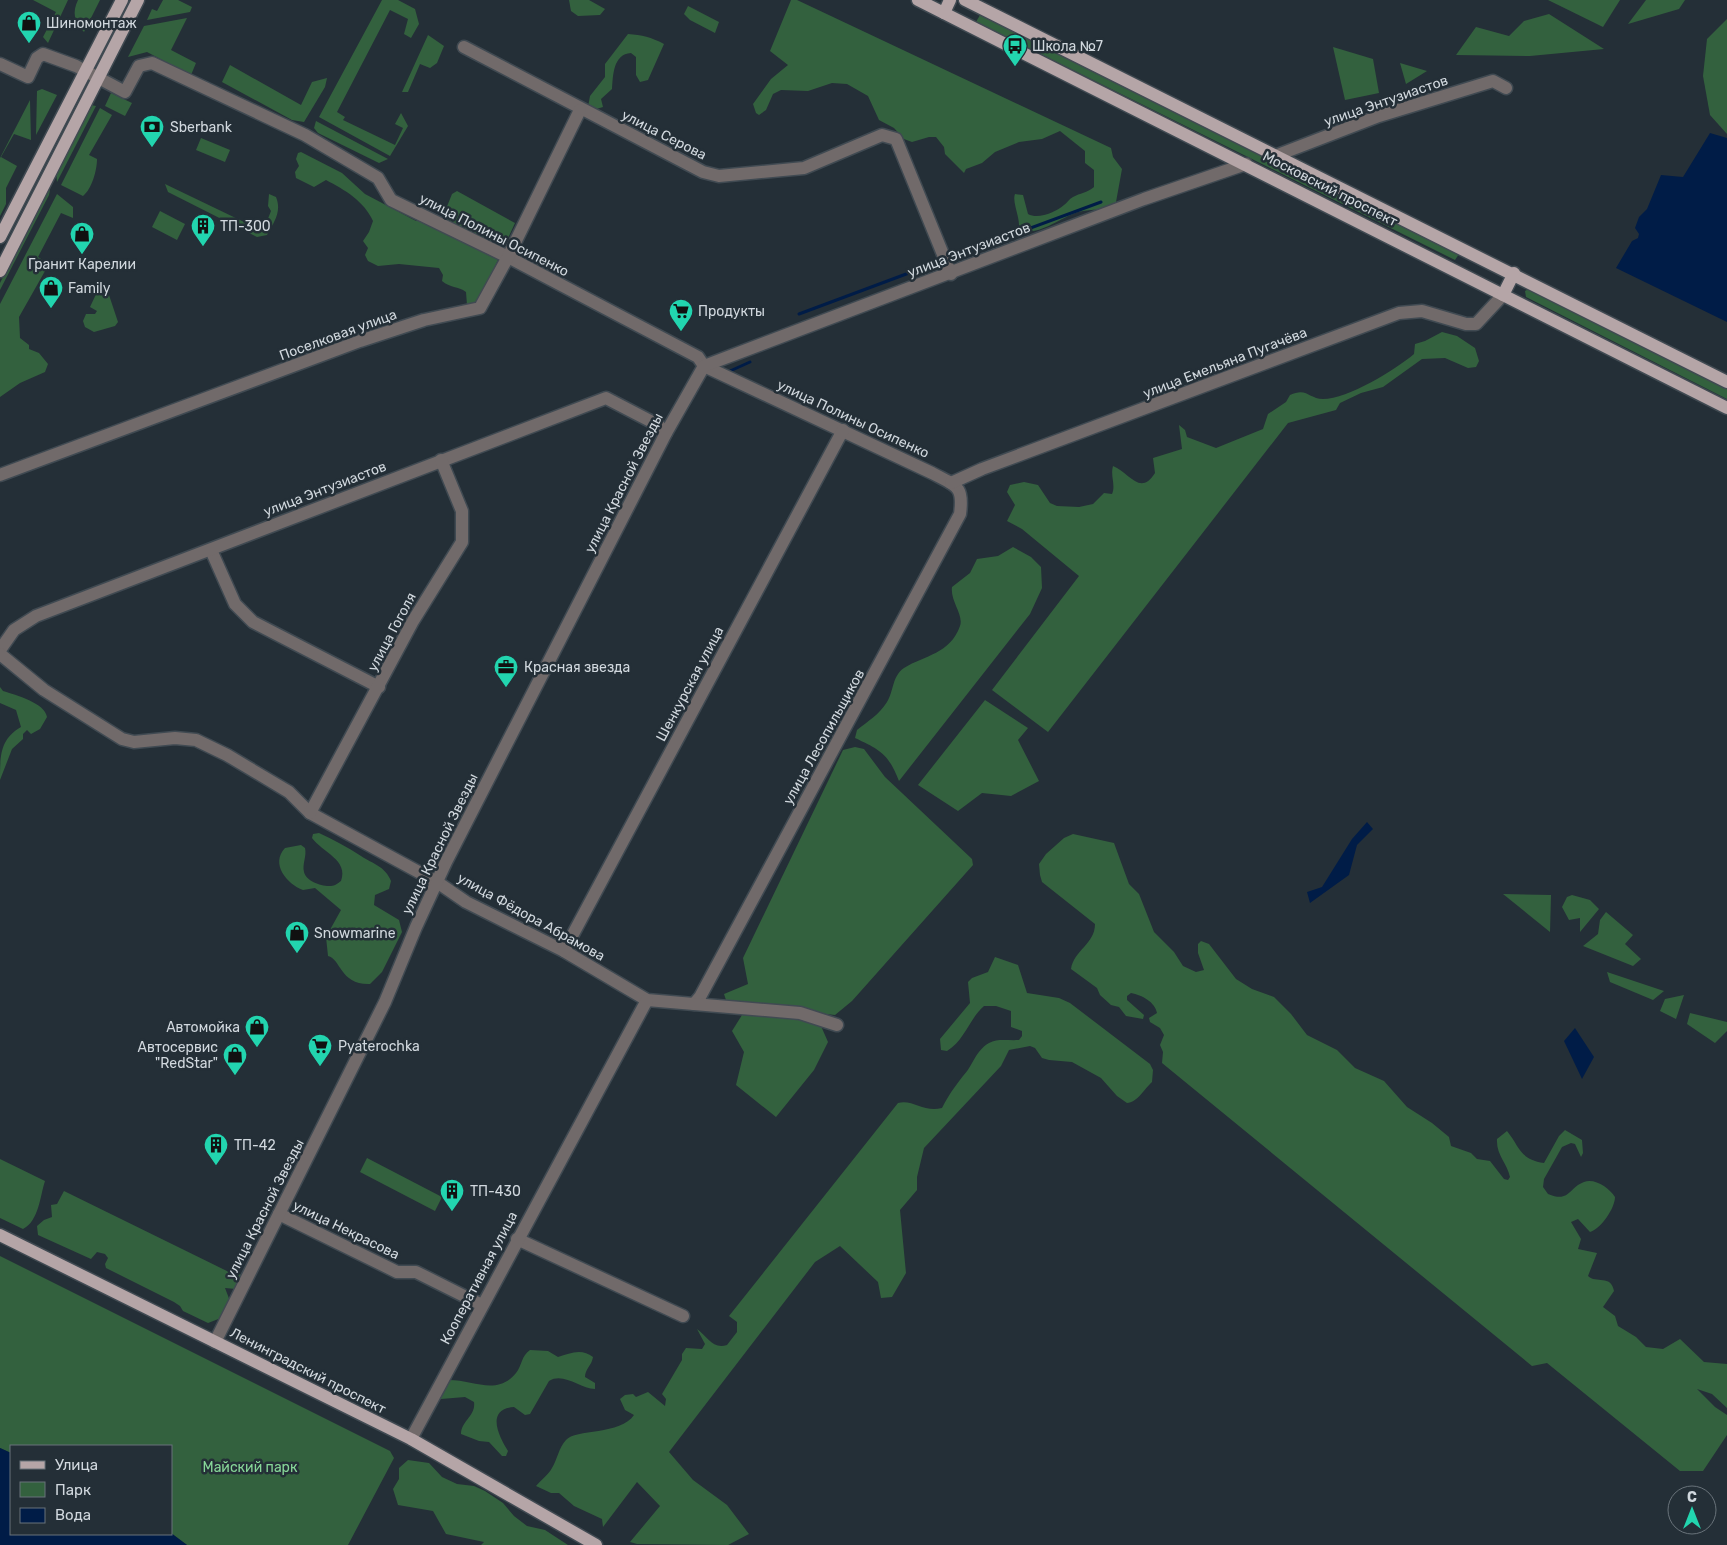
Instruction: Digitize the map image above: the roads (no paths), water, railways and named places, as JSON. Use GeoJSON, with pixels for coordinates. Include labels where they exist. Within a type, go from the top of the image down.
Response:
{"type":"FeatureCollection","features":[{"type":"Feature","properties":{"kind":"main road"},"geometry":{"type":"LineString","coordinates":[[0,238],[122,0]]}},
{"type":"Feature","properties":{"kind":"main road"},"geometry":{"type":"LineString","coordinates":[[0,271],[138,0]]}},
{"type":"Feature","properties":{"kind":"main road","name":"Московский проспект"},"geometry":{"type":"LineString","coordinates":[[918,0],[1727,408]]}},
{"type":"Feature","properties":{"kind":"main road"},"geometry":{"type":"LineString","coordinates":[[944,13],[950,0]]}},
{"type":"Feature","properties":{"kind":"main road","name":"Московский проспект"},"geometry":{"type":"LineString","coordinates":[[965,0],[1275,156],[1514,273],[1727,382]]}},
{"type":"Feature","properties":{"kind":"main road"},"geometry":{"type":"LineString","coordinates":[[1503,295],[1514,273]]}},
{"type":"Feature","properties":{"kind":"main road","name":"Ленинградский проспект"},"geometry":{"type":"LineString","coordinates":[[0,1235],[411,1439],[596,1545]]}},
{"type":"Feature","properties":{"kind":"street","name":"улица Серова"},"geometry":{"type":"LineString","coordinates":[[464,47],[580,110],[703,172],[719,176],[804,168],[882,135],[896,139],[951,274]]}},
{"type":"Feature","properties":{"kind":"street","name":"улица Полины Осипенко"},"geometry":{"type":"LineString","coordinates":[[0,64],[28,77],[37,58],[43,54],[125,92],[139,66],[152,63],[304,135],[378,178],[391,200],[508,258],[698,357],[704,366],[843,430],[951,483]]}},
{"type":"Feature","properties":{"kind":"street","name":"улица Энтузиастов"},"geometry":{"type":"LineString","coordinates":[[1275,156],[1379,116],[1493,81],[1506,88]]}},
{"type":"Feature","properties":{"kind":"street","name":"Поселковая улица"},"geometry":{"type":"LineString","coordinates":[[0,475],[360,342],[424,320],[480,308],[508,258],[580,110]]}},
{"type":"Feature","properties":{"kind":"street","name":"улица Энтузиастов"},"geometry":{"type":"LineString","coordinates":[[704,366],[951,274],[1144,199],[1246,164]]}},
{"type":"Feature","properties":{"kind":"street","name":"улица Емельяна Пугачёва"},"geometry":{"type":"LineString","coordinates":[[951,483],[1399,313],[1422,311],[1466,324],[1476,324],[1503,295]]}},
{"type":"Feature","properties":{"kind":"street","name":"улица Красной Звезды"},"geometry":{"type":"LineString","coordinates":[[215,1342],[385,1002],[437,882],[666,433],[704,366]]}},
{"type":"Feature","properties":{"kind":"street","name":"улица Энтузиастов"},"geometry":{"type":"LineString","coordinates":[[0,650],[14,630],[36,616],[606,398],[658,426],[666,433]]}},
{"type":"Feature","properties":{"kind":"street","name":"Шенкурская улица"},"geometry":{"type":"LineString","coordinates":[[564,951],[843,430]]}},
{"type":"Feature","properties":{"kind":"street","name":"улица Гоголя"},"geometry":{"type":"LineString","coordinates":[[310,813],[380,687],[413,621],[462,542],[462,511],[441,460]]}},
{"type":"Feature","properties":{"kind":"street","name":"улица Лесопильщиков"},"geometry":{"type":"LineString","coordinates":[[694,1004],[700,997],[960,514],[963,497],[959,489],[951,483]]}},
{"type":"Feature","properties":{"kind":"street"},"geometry":{"type":"LineString","coordinates":[[211,550],[235,604],[253,622],[380,687]]}},
{"type":"Feature","properties":{"kind":"street","name":"улица Фёдора Абрамова"},"geometry":{"type":"LineString","coordinates":[[0,654],[44,690],[122,739],[134,742],[175,738],[196,740],[261,774],[289,792],[310,813],[437,882],[466,902],[564,951],[647,1000],[800,1013],[837,1025]]}},
{"type":"Feature","properties":{"kind":"street","name":"Кооперативная улица"},"geometry":{"type":"LineString","coordinates":[[411,1439],[647,1000]]}},
{"type":"Feature","properties":{"kind":"street","name":"улица Некрасова"},"geometry":{"type":"LineString","coordinates":[[279,1214],[397,1272],[416,1272],[482,1305]]}},
{"type":"Feature","properties":{"kind":"street"},"geometry":{"type":"LineString","coordinates":[[517,1239],[684,1316]]}},
{"type":"Feature","properties":{"kind":"water"},"geometry":{"type":"Polygon","coordinates":[[[1710,133],[1727,138],[1727,322],[1616,268],[1632,241],[1638,238],[1639,234],[1635,228],[1639,217],[1647,209],[1661,175],[1683,177],[1710,133]]]}},
{"type":"Feature","properties":{"kind":"water"},"geometry":{"type":"Polygon","coordinates":[[[1367,822],[1373,829],[1357,845],[1349,875],[1310,903],[1307,892],[1322,887],[1352,839],[1367,822]]]}},
{"type":"Feature","properties":{"kind":"water"},"geometry":{"type":"Polygon","coordinates":[[[1575,1028],[1594,1057],[1582,1079],[1564,1041],[1575,1028]]]}},
{"type":"Feature","properties":{"kind":"water"},"geometry":{"type":"Polygon","coordinates":[[[0,1448],[10,1453],[10,1535],[172,1534],[187,1545],[0,1545],[0,1448]]]}},
{"type":"Feature","properties":{"kind":"waterway"},"geometry":{"type":"LineString","coordinates":[[952,257],[1101,202]]}},
{"type":"Feature","properties":{"kind":"waterway"},"geometry":{"type":"LineString","coordinates":[[799,314],[941,261]]}},
{"type":"Feature","properties":{"kind":"waterway"},"geometry":{"type":"LineString","coordinates":[[730,371],[750,362]]}},
{"type":"Feature","properties":{"kind":"place","name":"Шиномонтаж"},"geometry":{"type":"Point","coordinates":[29,44]}},
{"type":"Feature","properties":{"kind":"place","name":"Школа №7"},"geometry":{"type":"Point","coordinates":[1015,67]}},
{"type":"Feature","properties":{"kind":"place","name":"Sberbank"},"geometry":{"type":"Point","coordinates":[152,148]}},
{"type":"Feature","properties":{"kind":"place","name":"ТП-300"},"geometry":{"type":"Point","coordinates":[203,247]}},
{"type":"Feature","properties":{"kind":"place","name":"Гранит Карелии"},"geometry":{"type":"Point","coordinates":[82,255]}},
{"type":"Feature","properties":{"kind":"place","name":"Family"},"geometry":{"type":"Point","coordinates":[51,309]}},
{"type":"Feature","properties":{"kind":"place","name":"Продукты"},"geometry":{"type":"Point","coordinates":[681,332]}},
{"type":"Feature","properties":{"kind":"place","name":"Красная звезда"},"geometry":{"type":"Point","coordinates":[506,688]}},
{"type":"Feature","properties":{"kind":"place","name":"Snowmarine"},"geometry":{"type":"Point","coordinates":[297,954]}},
{"type":"Feature","properties":{"kind":"place","name":"Автомойка"},"geometry":{"type":"Point","coordinates":[257,1048]}},
{"type":"Feature","properties":{"kind":"place","name":"Pyaterochka"},"geometry":{"type":"Point","coordinates":[320,1067]}},
{"type":"Feature","properties":{"kind":"place","name":"Автосервис \"RedStar\""},"geometry":{"type":"Point","coordinates":[235,1076]}},
{"type":"Feature","properties":{"kind":"place","name":"ТП-42"},"geometry":{"type":"Point","coordinates":[216,1166]}},
{"type":"Feature","properties":{"kind":"place","name":"ТП-430"},"geometry":{"type":"Point","coordinates":[452,1212]}},
{"type":"Feature","properties":{"kind":"park label","name":"Майский парк"},"geometry":{"type":"Point","coordinates":[250,1467]}}]}
